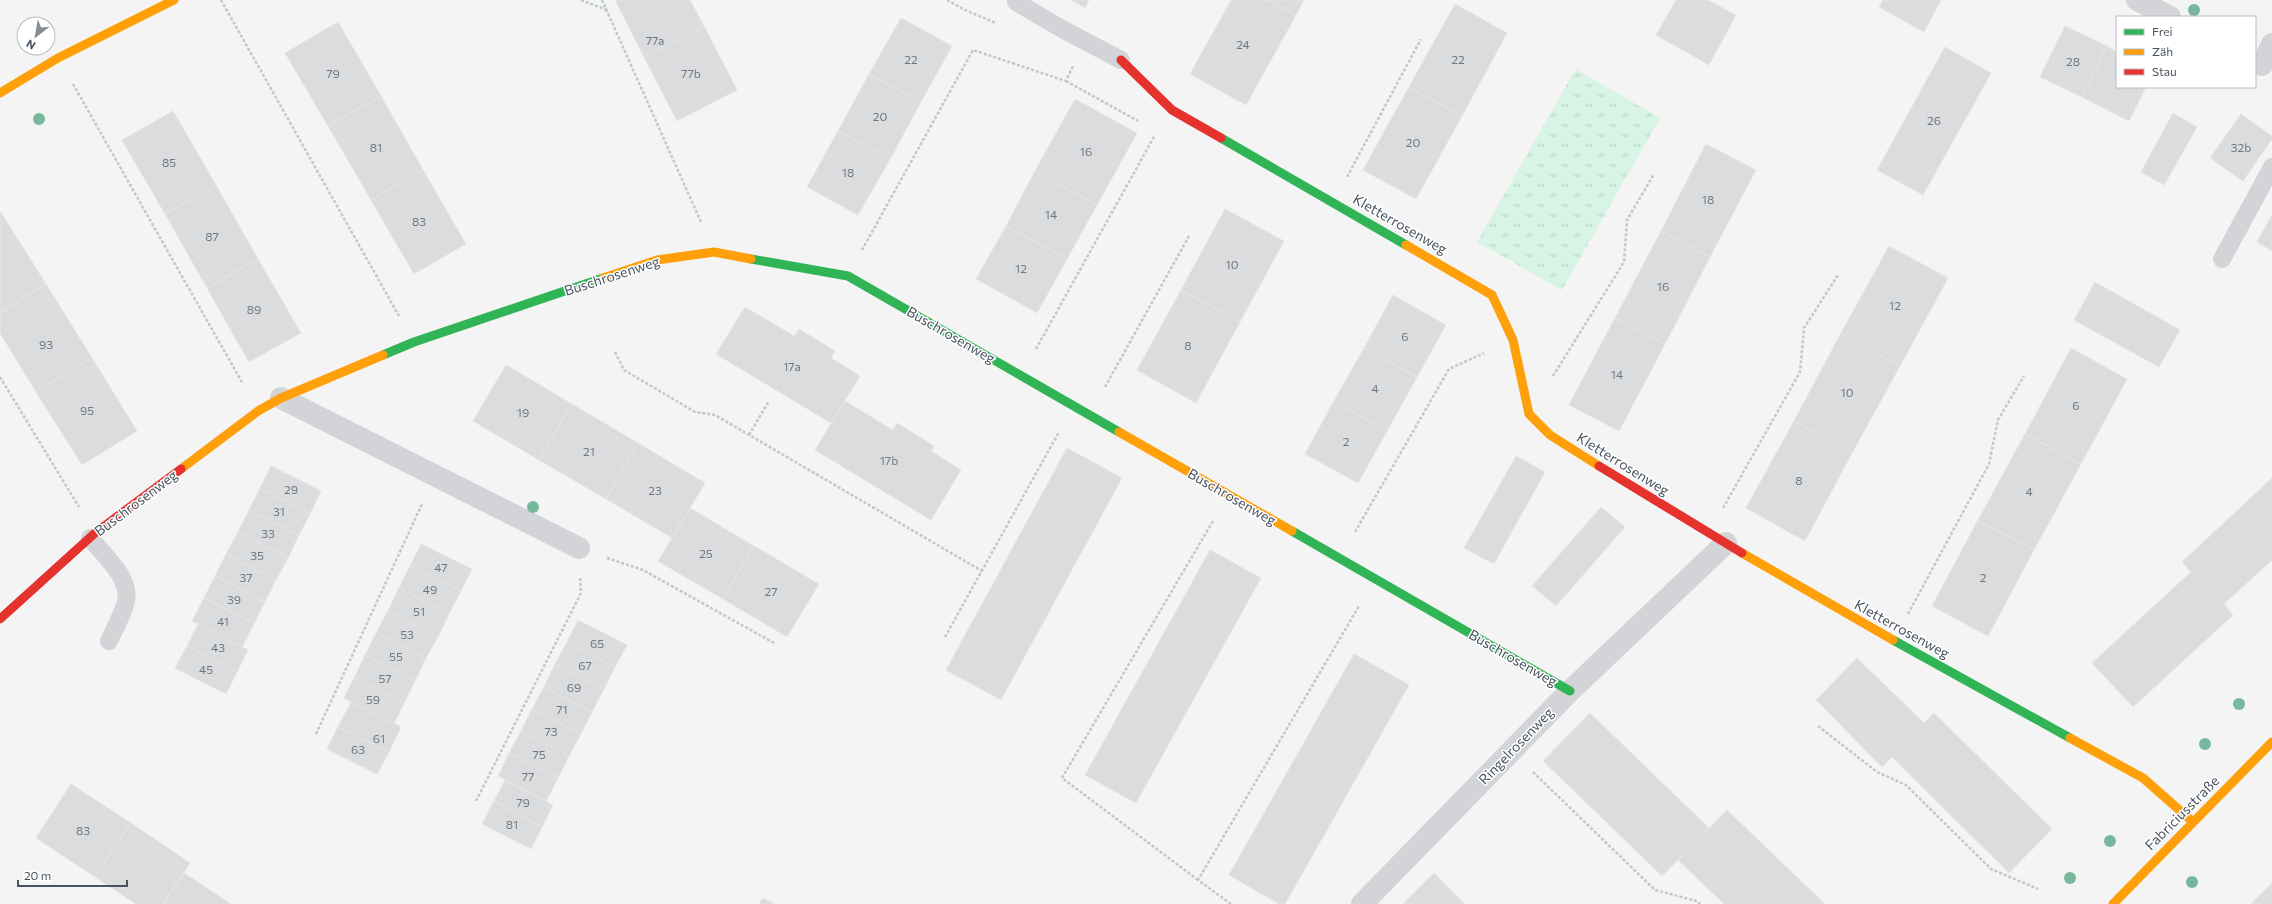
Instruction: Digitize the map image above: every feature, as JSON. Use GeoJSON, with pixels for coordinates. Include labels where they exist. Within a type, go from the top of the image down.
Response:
{"type":"FeatureCollection","features":[{"type":"Feature","properties":{"kind":"street"},"geometry":{"type":"LineString","coordinates":[[0,93],[58,58],[174,0]]}},
{"type":"Feature","properties":{"kind":"street"},"geometry":{"type":"LineString","coordinates":[[2137,0],[2168,16]]}},
{"type":"Feature","properties":{"kind":"street"},"geometry":{"type":"LineString","coordinates":[[2263,65],[2272,44]]}},
{"type":"Feature","properties":{"kind":"street","name":"Kletterrosenweg"},"geometry":{"type":"LineString","coordinates":[[1121,60],[1172,110],[1492,294],[1512,340],[1529,414],[1550,435],[1717,539],[1893,640],[2143,778],[2193,822]]}},
{"type":"Feature","properties":{"kind":"street","name":"Buschrosenweg"},"geometry":{"type":"LineString","coordinates":[[0,618],[92,535],[258,411],[281,398],[414,342],[657,260],[714,252],[848,276],[1570,691]]}},
{"type":"Feature","properties":{"kind":"street"},"geometry":{"type":"LineString","coordinates":[[281,398],[435,477],[579,548]]}},
{"type":"Feature","properties":{"kind":"street","name":"Ringelrosenweg"},"geometry":{"type":"LineString","coordinates":[[1362,904],[1717,539]]}},
{"type":"Feature","properties":{"kind":"street","name":"Fabriciusstraße"},"geometry":{"type":"LineString","coordinates":[[2112,904],[2272,742]]}},
{"type":"Feature","properties":{"kind":"lane"},"geometry":{"type":"LineString","coordinates":[[1016,2],[1064,30],[1121,60]]}},
{"type":"Feature","properties":{"kind":"lane"},"geometry":{"type":"LineString","coordinates":[[2222,259],[2272,167]]}},
{"type":"Feature","properties":{"kind":"lane"},"geometry":{"type":"LineString","coordinates":[[92,535],[121,576],[125,586],[126,599],[109,641]]}},
{"type":"Feature","properties":{"kind":"path"},"geometry":{"type":"LineString","coordinates":[[221,0],[414,342]]}},
{"type":"Feature","properties":{"kind":"path"},"geometry":{"type":"LineString","coordinates":[[582,0],[608,11]]}},
{"type":"Feature","properties":{"kind":"path"},"geometry":{"type":"LineString","coordinates":[[602,0],[714,252]]}},
{"type":"Feature","properties":{"kind":"path"},"geometry":{"type":"LineString","coordinates":[[1333,202],[1421,39]]}},
{"type":"Feature","properties":{"kind":"path"},"geometry":{"type":"LineString","coordinates":[[848,276],[973,50],[1066,81],[1144,125]]}},
{"type":"Feature","properties":{"kind":"path"},"geometry":{"type":"LineString","coordinates":[[58,58],[258,411]]}},
{"type":"Feature","properties":{"kind":"path"},"geometry":{"type":"LineString","coordinates":[[1066,81],[1074,63]]}},
{"type":"Feature","properties":{"kind":"path"},"geometry":{"type":"LineString","coordinates":[[1021,376],[1157,132]]}},
{"type":"Feature","properties":{"kind":"path"},"geometry":{"type":"LineString","coordinates":[[1529,414],[1624,262],[1628,220],[1654,174]]}},
{"type":"Feature","properties":{"kind":"path"},"geometry":{"type":"LineString","coordinates":[[1089,415],[1189,236]]}},
{"type":"Feature","properties":{"kind":"path"},"geometry":{"type":"LineString","coordinates":[[1717,539],[1800,372],[1804,328],[1838,275]]}},
{"type":"Feature","properties":{"kind":"path"},"geometry":{"type":"LineString","coordinates":[[1340,558],[1449,369],[1512,340]]}},
{"type":"Feature","properties":{"kind":"path"},"geometry":{"type":"LineString","coordinates":[[615,352],[624,370],[695,412],[715,415],[982,571]]}},
{"type":"Feature","properties":{"kind":"path"},"geometry":{"type":"LineString","coordinates":[[1893,640],[1989,464],[1998,420],[2024,376]]}},
{"type":"Feature","properties":{"kind":"path"},"geometry":{"type":"LineString","coordinates":[[0,377],[92,535]]}},
{"type":"Feature","properties":{"kind":"path"},"geometry":{"type":"LineString","coordinates":[[749,435],[769,401]]}},
{"type":"Feature","properties":{"kind":"path"},"geometry":{"type":"LineString","coordinates":[[945,637],[1074,406]]}},
{"type":"Feature","properties":{"kind":"path"},"geometry":{"type":"LineString","coordinates":[[316,734],[435,477]]}},
{"type":"Feature","properties":{"kind":"path"},"geometry":{"type":"LineString","coordinates":[[1228,495],[1062,778],[1231,904]]}},
{"type":"Feature","properties":{"kind":"path"},"geometry":{"type":"LineString","coordinates":[[476,802],[581,593],[579,548],[643,570],[774,643]]}},
{"type":"Feature","properties":{"kind":"path"},"geometry":{"type":"LineString","coordinates":[[1198,880],[1375,579]]}},
{"type":"Feature","properties":{"kind":"path"},"geometry":{"type":"LineString","coordinates":[[1818,726],[1877,772],[1906,785],[1991,869],[2038,889]]}},
{"type":"Feature","properties":{"kind":"path"},"geometry":{"type":"LineString","coordinates":[[1511,751],[1655,890],[1697,901],[1700,904]]}},
{"type":"Feature","properties":{"kind":"green space"},"geometry":{"type":"Polygon","coordinates":[[[1576,69],[1660,118],[1562,290],[1477,242],[1576,69]]]}},
{"type":"Feature","properties":{"kind":"building"},"geometry":{"type":"Polygon","coordinates":[[[615,0],[690,0],[704,26],[644,57],[615,0]]]}},
{"type":"Feature","properties":{"kind":"building"},"geometry":{"type":"Polygon","coordinates":[[[1071,0],[1089,0],[1085,8],[1071,0]]]}},
{"type":"Feature","properties":{"kind":"building"},"geometry":{"type":"Polygon","coordinates":[[[1231,0],[1268,0],[1296,15],[1246,105],[1190,74],[1231,0]]]}},
{"type":"Feature","properties":{"kind":"building"},"geometry":{"type":"Polygon","coordinates":[[[1268,0],[1304,0],[1296,15],[1268,0]]]}},
{"type":"Feature","properties":{"kind":"building"},"geometry":{"type":"Polygon","coordinates":[[[1676,0],[1708,0],[1736,15],[1709,65],[1656,35],[1676,0]]]}},
{"type":"Feature","properties":{"kind":"building"},"geometry":{"type":"Polygon","coordinates":[[[1883,0],[1941,0],[1924,32],[1879,7],[1883,0]]]}},
{"type":"Feature","properties":{"kind":"building"},"geometry":{"type":"Polygon","coordinates":[[[1455,4],[1507,33],[1462,116],[1409,87],[1455,4]]]}},
{"type":"Feature","properties":{"kind":"building"},"geometry":{"type":"Polygon","coordinates":[[[901,18],[952,46],[921,102],[869,74],[901,18]]]}},
{"type":"Feature","properties":{"kind":"building"},"geometry":{"type":"Polygon","coordinates":[[[338,22],[381,96],[328,126],[285,53],[338,22]]]}},
{"type":"Feature","properties":{"kind":"building"},"geometry":{"type":"Polygon","coordinates":[[[704,26],[737,90],[677,121],[644,57],[704,26]]]}},
{"type":"Feature","properties":{"kind":"building"},"geometry":{"type":"Polygon","coordinates":[[[2065,26],[2107,46],[2082,97],[2040,77],[2065,26]]]}},
{"type":"Feature","properties":{"kind":"building"},"geometry":{"type":"Polygon","coordinates":[[[2107,46],[2116,51],[2116,88],[2146,88],[2129,121],[2082,97],[2107,46]]]}},
{"type":"Feature","properties":{"kind":"building"},"geometry":{"type":"Polygon","coordinates":[[[1945,47],[1991,73],[1923,195],[1877,170],[1945,47]]]}},
{"type":"Feature","properties":{"kind":"building"},"geometry":{"type":"Polygon","coordinates":[[[869,74],[921,102],[890,159],[838,131],[869,74]]]}},
{"type":"Feature","properties":{"kind":"building"},"geometry":{"type":"Polygon","coordinates":[[[1409,87],[1462,116],[1416,199],[1363,170],[1409,87]]]}},
{"type":"Feature","properties":{"kind":"building"},"geometry":{"type":"Polygon","coordinates":[[[381,96],[423,170],[371,200],[328,126],[381,96]]]}},
{"type":"Feature","properties":{"kind":"building"},"geometry":{"type":"Polygon","coordinates":[[[1075,99],[1137,133],[1097,205],[1035,171],[1075,99]]]}},
{"type":"Feature","properties":{"kind":"building"},"geometry":{"type":"Polygon","coordinates":[[[173,111],[216,185],[165,214],[122,140],[173,111]]]}},
{"type":"Feature","properties":{"kind":"building"},"geometry":{"type":"Polygon","coordinates":[[[2173,113],[2197,127],[2164,185],[2141,172],[2173,113]]]}},
{"type":"Feature","properties":{"kind":"building"},"geometry":{"type":"Polygon","coordinates":[[[2241,114],[2272,136],[2272,139],[2243,181],[2210,158],[2241,114]]]}},
{"type":"Feature","properties":{"kind":"building"},"geometry":{"type":"Polygon","coordinates":[[[838,131],[890,159],[858,215],[807,187],[838,131]]]}},
{"type":"Feature","properties":{"kind":"building"},"geometry":{"type":"Polygon","coordinates":[[[1706,144],[1756,170],[1710,257],[1661,231],[1706,144]]]}},
{"type":"Feature","properties":{"kind":"building"},"geometry":{"type":"Polygon","coordinates":[[[423,170],[466,244],[414,274],[371,200],[423,170]]]}},
{"type":"Feature","properties":{"kind":"building"},"geometry":{"type":"Polygon","coordinates":[[[1035,171],[1097,205],[1067,259],[1006,226],[1035,171]]]}},
{"type":"Feature","properties":{"kind":"building"},"geometry":{"type":"Polygon","coordinates":[[[216,185],[258,259],[207,288],[165,214],[216,185]]]}},
{"type":"Feature","properties":{"kind":"building"},"geometry":{"type":"Polygon","coordinates":[[[1225,209],[1284,241],[1240,322],[1181,290],[1225,209]]]}},
{"type":"Feature","properties":{"kind":"building"},"geometry":{"type":"Polygon","coordinates":[[[0,211],[46,284],[0,313],[0,211]]]}},
{"type":"Feature","properties":{"kind":"building"},"geometry":{"type":"Polygon","coordinates":[[[2272,215],[2272,251],[2257,242],[2272,215]]]}},
{"type":"Feature","properties":{"kind":"building"},"geometry":{"type":"Polygon","coordinates":[[[1006,226],[1067,259],[1037,313],[976,279],[1006,226]]]}},
{"type":"Feature","properties":{"kind":"building"},"geometry":{"type":"Polygon","coordinates":[[[1661,231],[1710,257],[1665,344],[1615,318],[1661,231]]]}},
{"type":"Feature","properties":{"kind":"building"},"geometry":{"type":"Polygon","coordinates":[[[1889,246],[1948,278],[1900,366],[1841,333],[1889,246]]]}},
{"type":"Feature","properties":{"kind":"building"},"geometry":{"type":"Polygon","coordinates":[[[258,259],[301,333],[249,362],[207,288],[258,259]]]}},
{"type":"Feature","properties":{"kind":"building"},"geometry":{"type":"Polygon","coordinates":[[[2095,282],[2180,330],[2159,367],[2074,320],[2095,282]]]}},
{"type":"Feature","properties":{"kind":"building"},"geometry":{"type":"Polygon","coordinates":[[[46,284],[92,358],[36,392],[0,333],[0,313],[46,284]]]}},
{"type":"Feature","properties":{"kind":"building"},"geometry":{"type":"Polygon","coordinates":[[[1181,290],[1240,322],[1196,403],[1137,370],[1181,290]]]}},
{"type":"Feature","properties":{"kind":"building"},"geometry":{"type":"Polygon","coordinates":[[[1393,295],[1446,325],[1417,377],[1364,348],[1393,295]]]}},
{"type":"Feature","properties":{"kind":"building"},"geometry":{"type":"Polygon","coordinates":[[[745,307],[794,336],[799,329],[835,351],[831,358],[860,376],[831,423],[716,354],[745,307]]]}},
{"type":"Feature","properties":{"kind":"building"},"geometry":{"type":"Polygon","coordinates":[[[1615,318],[1665,344],[1619,431],[1569,405],[1615,318]]]}},
{"type":"Feature","properties":{"kind":"building"},"geometry":{"type":"Polygon","coordinates":[[[1841,333],[1900,366],[1852,453],[1794,421],[1841,333]]]}},
{"type":"Feature","properties":{"kind":"building"},"geometry":{"type":"Polygon","coordinates":[[[1364,348],[1417,377],[1387,431],[1334,401],[1364,348]]]}},
{"type":"Feature","properties":{"kind":"building"},"geometry":{"type":"Polygon","coordinates":[[[2071,348],[2127,379],[2081,464],[2025,434],[2071,348]]]}},
{"type":"Feature","properties":{"kind":"building"},"geometry":{"type":"Polygon","coordinates":[[[92,358],[137,431],[82,465],[36,392],[92,358]]]}},
{"type":"Feature","properties":{"kind":"building"},"geometry":{"type":"Polygon","coordinates":[[[506,365],[572,404],[539,460],[473,421],[506,365]]]}},
{"type":"Feature","properties":{"kind":"building"},"geometry":{"type":"Polygon","coordinates":[[[845,401],[893,430],[897,423],[934,446],[931,451],[961,470],[931,520],[815,450],[845,401]]]}},
{"type":"Feature","properties":{"kind":"building"},"geometry":{"type":"Polygon","coordinates":[[[1334,401],[1387,431],[1358,483],[1305,454],[1334,401]]]}},
{"type":"Feature","properties":{"kind":"building"},"geometry":{"type":"Polygon","coordinates":[[[572,404],[638,443],[606,499],[539,460],[572,404]]]}},
{"type":"Feature","properties":{"kind":"building"},"geometry":{"type":"Polygon","coordinates":[[[1794,421],[1852,453],[1805,541],[1746,508],[1794,421]]]}},
{"type":"Feature","properties":{"kind":"building"},"geometry":{"type":"Polygon","coordinates":[[[2025,434],[2081,464],[2034,550],[1978,520],[2025,434]]]}},
{"type":"Feature","properties":{"kind":"building"},"geometry":{"type":"Polygon","coordinates":[[[638,443],[705,483],[672,538],[606,499],[638,443]]]}},
{"type":"Feature","properties":{"kind":"building"},"geometry":{"type":"Polygon","coordinates":[[[1067,448],[1122,478],[1001,700],[946,670],[1067,448]]]}},
{"type":"Feature","properties":{"kind":"building"},"geometry":{"type":"Polygon","coordinates":[[[1516,456],[1545,472],[1494,564],[1464,548],[1516,456]]]}},
{"type":"Feature","properties":{"kind":"building"},"geometry":{"type":"Polygon","coordinates":[[[271,466],[321,491],[310,514],[260,488],[271,466]]]}},
{"type":"Feature","properties":{"kind":"building"},"geometry":{"type":"Polygon","coordinates":[[[2272,478],[2272,560],[2224,604],[2233,615],[2133,707],[2092,663],[2191,572],[2182,562],[2272,478]]]}},
{"type":"Feature","properties":{"kind":"building"},"geometry":{"type":"Polygon","coordinates":[[[260,488],[310,514],[299,535],[249,510],[260,488]]]}},
{"type":"Feature","properties":{"kind":"building"},"geometry":{"type":"Polygon","coordinates":[[[1601,507],[1625,527],[1556,606],[1532,586],[1601,507]]]}},
{"type":"Feature","properties":{"kind":"building"},"geometry":{"type":"Polygon","coordinates":[[[690,508],[754,546],[723,599],[658,561],[690,508]]]}},
{"type":"Feature","properties":{"kind":"building"},"geometry":{"type":"Polygon","coordinates":[[[249,510],[299,535],[288,558],[238,532],[249,510]]]}},
{"type":"Feature","properties":{"kind":"building"},"geometry":{"type":"Polygon","coordinates":[[[1978,520],[2034,550],[1988,636],[1932,606],[1978,520]]]}},
{"type":"Feature","properties":{"kind":"building"},"geometry":{"type":"Polygon","coordinates":[[[238,532],[288,558],[276,580],[226,554],[238,532]]]}},
{"type":"Feature","properties":{"kind":"building"},"geometry":{"type":"Polygon","coordinates":[[[421,544],[472,569],[461,591],[410,566],[421,544]]]}},
{"type":"Feature","properties":{"kind":"building"},"geometry":{"type":"Polygon","coordinates":[[[754,546],[819,584],[787,637],[723,599],[754,546]]]}},
{"type":"Feature","properties":{"kind":"building"},"geometry":{"type":"Polygon","coordinates":[[[1210,550],[1261,578],[1136,803],[1085,775],[1210,550]]]}},
{"type":"Feature","properties":{"kind":"building"},"geometry":{"type":"Polygon","coordinates":[[[226,554],[276,580],[265,602],[215,576],[226,554]]]}},
{"type":"Feature","properties":{"kind":"building"},"geometry":{"type":"Polygon","coordinates":[[[410,566],[461,591],[449,614],[399,588],[410,566]]]}},
{"type":"Feature","properties":{"kind":"building"},"geometry":{"type":"Polygon","coordinates":[[[215,576],[265,602],[254,624],[204,598],[215,576]]]}},
{"type":"Feature","properties":{"kind":"building"},"geometry":{"type":"Polygon","coordinates":[[[399,588],[449,614],[438,637],[388,611],[399,588]]]}},
{"type":"Feature","properties":{"kind":"building"},"geometry":{"type":"Polygon","coordinates":[[[204,598],[254,624],[242,647],[192,621],[204,598]]]}},
{"type":"Feature","properties":{"kind":"building"},"geometry":{"type":"Polygon","coordinates":[[[388,611],[438,637],[426,658],[376,633],[388,611]]]}},
{"type":"Feature","properties":{"kind":"building"},"geometry":{"type":"Polygon","coordinates":[[[578,620],[627,645],[615,667],[567,642],[578,620]]]}},
{"type":"Feature","properties":{"kind":"building"},"geometry":{"type":"Polygon","coordinates":[[[198,624],[248,650],[237,672],[187,646],[198,624]]]}},
{"type":"Feature","properties":{"kind":"building"},"geometry":{"type":"Polygon","coordinates":[[[376,633],[426,658],[415,681],[365,655],[376,633]]]}},
{"type":"Feature","properties":{"kind":"building"},"geometry":{"type":"Polygon","coordinates":[[[567,642],[615,667],[604,689],[555,664],[567,642]]]}},
{"type":"Feature","properties":{"kind":"building"},"geometry":{"type":"Polygon","coordinates":[[[187,646],[237,672],[226,694],[175,668],[187,646]]]}},
{"type":"Feature","properties":{"kind":"building"},"geometry":{"type":"Polygon","coordinates":[[[1354,654],[1409,685],[1285,904],[1279,904],[1229,875],[1354,654]]]}},
{"type":"Feature","properties":{"kind":"building"},"geometry":{"type":"Polygon","coordinates":[[[365,655],[415,681],[404,703],[354,678],[365,655]]]}},
{"type":"Feature","properties":{"kind":"building"},"geometry":{"type":"Polygon","coordinates":[[[1857,658],[1924,723],[1934,713],[2052,829],[2009,873],[1892,757],[1882,767],[1816,700],[1857,658]]]}},
{"type":"Feature","properties":{"kind":"building"},"geometry":{"type":"Polygon","coordinates":[[[555,664],[604,689],[592,712],[544,687],[555,664]]]}},
{"type":"Feature","properties":{"kind":"building"},"geometry":{"type":"Polygon","coordinates":[[[354,678],[404,703],[394,724],[344,698],[354,678]]]}},
{"type":"Feature","properties":{"kind":"building"},"geometry":{"type":"Polygon","coordinates":[[[544,687],[592,712],[581,734],[532,709],[544,687]]]}},
{"type":"Feature","properties":{"kind":"building"},"geometry":{"type":"Polygon","coordinates":[[[351,702],[401,727],[389,752],[338,727],[351,702]]]}},
{"type":"Feature","properties":{"kind":"building"},"geometry":{"type":"Polygon","coordinates":[[[532,709],[581,734],[569,756],[521,731],[532,709]]]}},
{"type":"Feature","properties":{"kind":"building"},"geometry":{"type":"Polygon","coordinates":[[[1590,713],[1709,828],[1662,876],[1543,761],[1590,713]]]}},
{"type":"Feature","properties":{"kind":"building"},"geometry":{"type":"Polygon","coordinates":[[[338,727],[389,752],[377,774],[327,749],[338,727]]]}},
{"type":"Feature","properties":{"kind":"building"},"geometry":{"type":"Polygon","coordinates":[[[521,731],[569,756],[558,778],[509,753],[521,731]]]}},
{"type":"Feature","properties":{"kind":"building"},"geometry":{"type":"Polygon","coordinates":[[[509,753],[558,778],[546,801],[498,776],[509,753]]]}},
{"type":"Feature","properties":{"kind":"building"},"geometry":{"type":"Polygon","coordinates":[[[505,780],[553,805],[542,827],[494,801],[505,780]]]}},
{"type":"Feature","properties":{"kind":"building"},"geometry":{"type":"Polygon","coordinates":[[[71,784],[131,823],[95,877],[36,838],[71,784]]]}},
{"type":"Feature","properties":{"kind":"building"},"geometry":{"type":"Polygon","coordinates":[[[494,801],[542,827],[531,849],[482,824],[494,801]]]}},
{"type":"Feature","properties":{"kind":"building"},"geometry":{"type":"Polygon","coordinates":[[[1727,810],[1825,904],[1724,904],[1678,860],[1727,810]]]}},
{"type":"Feature","properties":{"kind":"building"},"geometry":{"type":"Polygon","coordinates":[[[131,823],[190,863],[163,904],[136,904],[95,877],[131,823]]]}},
{"type":"Feature","properties":{"kind":"building"},"geometry":{"type":"Polygon","coordinates":[[[184,873],[231,904],[163,904],[184,873]]]}},
{"type":"Feature","properties":{"kind":"building"},"geometry":{"type":"Polygon","coordinates":[[[1434,873],[1465,904],[1403,904],[1434,873]]]}},
{"type":"Feature","properties":{"kind":"building"},"geometry":{"type":"Polygon","coordinates":[[[2272,883],[2272,904],[2251,904],[2272,883]]]}},
{"type":"Feature","properties":{"kind":"building"},"geometry":{"type":"Polygon","coordinates":[[[763,898],[775,904],[759,904],[763,898]]]}},
{"type":"Feature","properties":{"kind":"traffic: fast"},"geometry":{"type":"LineString","coordinates":[[1221,138],[1406,245]]}},
{"type":"Feature","properties":{"kind":"traffic: fast"},"geometry":{"type":"LineString","coordinates":[[751,259],[848,276],[1119,432]]}},
{"type":"Feature","properties":{"kind":"traffic: fast"},"geometry":{"type":"LineString","coordinates":[[383,355],[414,342],[603,278]]}},
{"type":"Feature","properties":{"kind":"traffic: fast"},"geometry":{"type":"LineString","coordinates":[[1292,531],[1570,691]]}},
{"type":"Feature","properties":{"kind":"traffic: fast"},"geometry":{"type":"LineString","coordinates":[[1893,640],[2070,738]]}},
{"type":"Feature","properties":{"kind":"traffic: slow"},"geometry":{"type":"LineString","coordinates":[[0,93],[58,58],[174,0]]}},
{"type":"Feature","properties":{"kind":"traffic: slow"},"geometry":{"type":"LineString","coordinates":[[1406,245],[1492,295],[1513,340],[1529,414],[1550,435],[1599,466]]}},
{"type":"Feature","properties":{"kind":"traffic: slow"},"geometry":{"type":"LineString","coordinates":[[603,278],[657,260],[714,252],[751,259]]}},
{"type":"Feature","properties":{"kind":"traffic: slow"},"geometry":{"type":"LineString","coordinates":[[181,469],[258,411],[281,398],[383,355]]}},
{"type":"Feature","properties":{"kind":"traffic: slow"},"geometry":{"type":"LineString","coordinates":[[1119,432],[1292,531]]}},
{"type":"Feature","properties":{"kind":"traffic: slow"},"geometry":{"type":"LineString","coordinates":[[1742,553],[1893,640]]}},
{"type":"Feature","properties":{"kind":"traffic: slow"},"geometry":{"type":"LineString","coordinates":[[2070,738],[2143,778],[2193,822]]}},
{"type":"Feature","properties":{"kind":"traffic: slow"},"geometry":{"type":"LineString","coordinates":[[2113,904],[2272,742]]}},
{"type":"Feature","properties":{"kind":"traffic: jam"},"geometry":{"type":"LineString","coordinates":[[1121,60],[1172,110],[1221,138]]}},
{"type":"Feature","properties":{"kind":"traffic: jam"},"geometry":{"type":"LineString","coordinates":[[1599,466],[1742,553]]}},
{"type":"Feature","properties":{"kind":"traffic: jam"},"geometry":{"type":"LineString","coordinates":[[0,619],[95,533],[181,469]]}}]}
